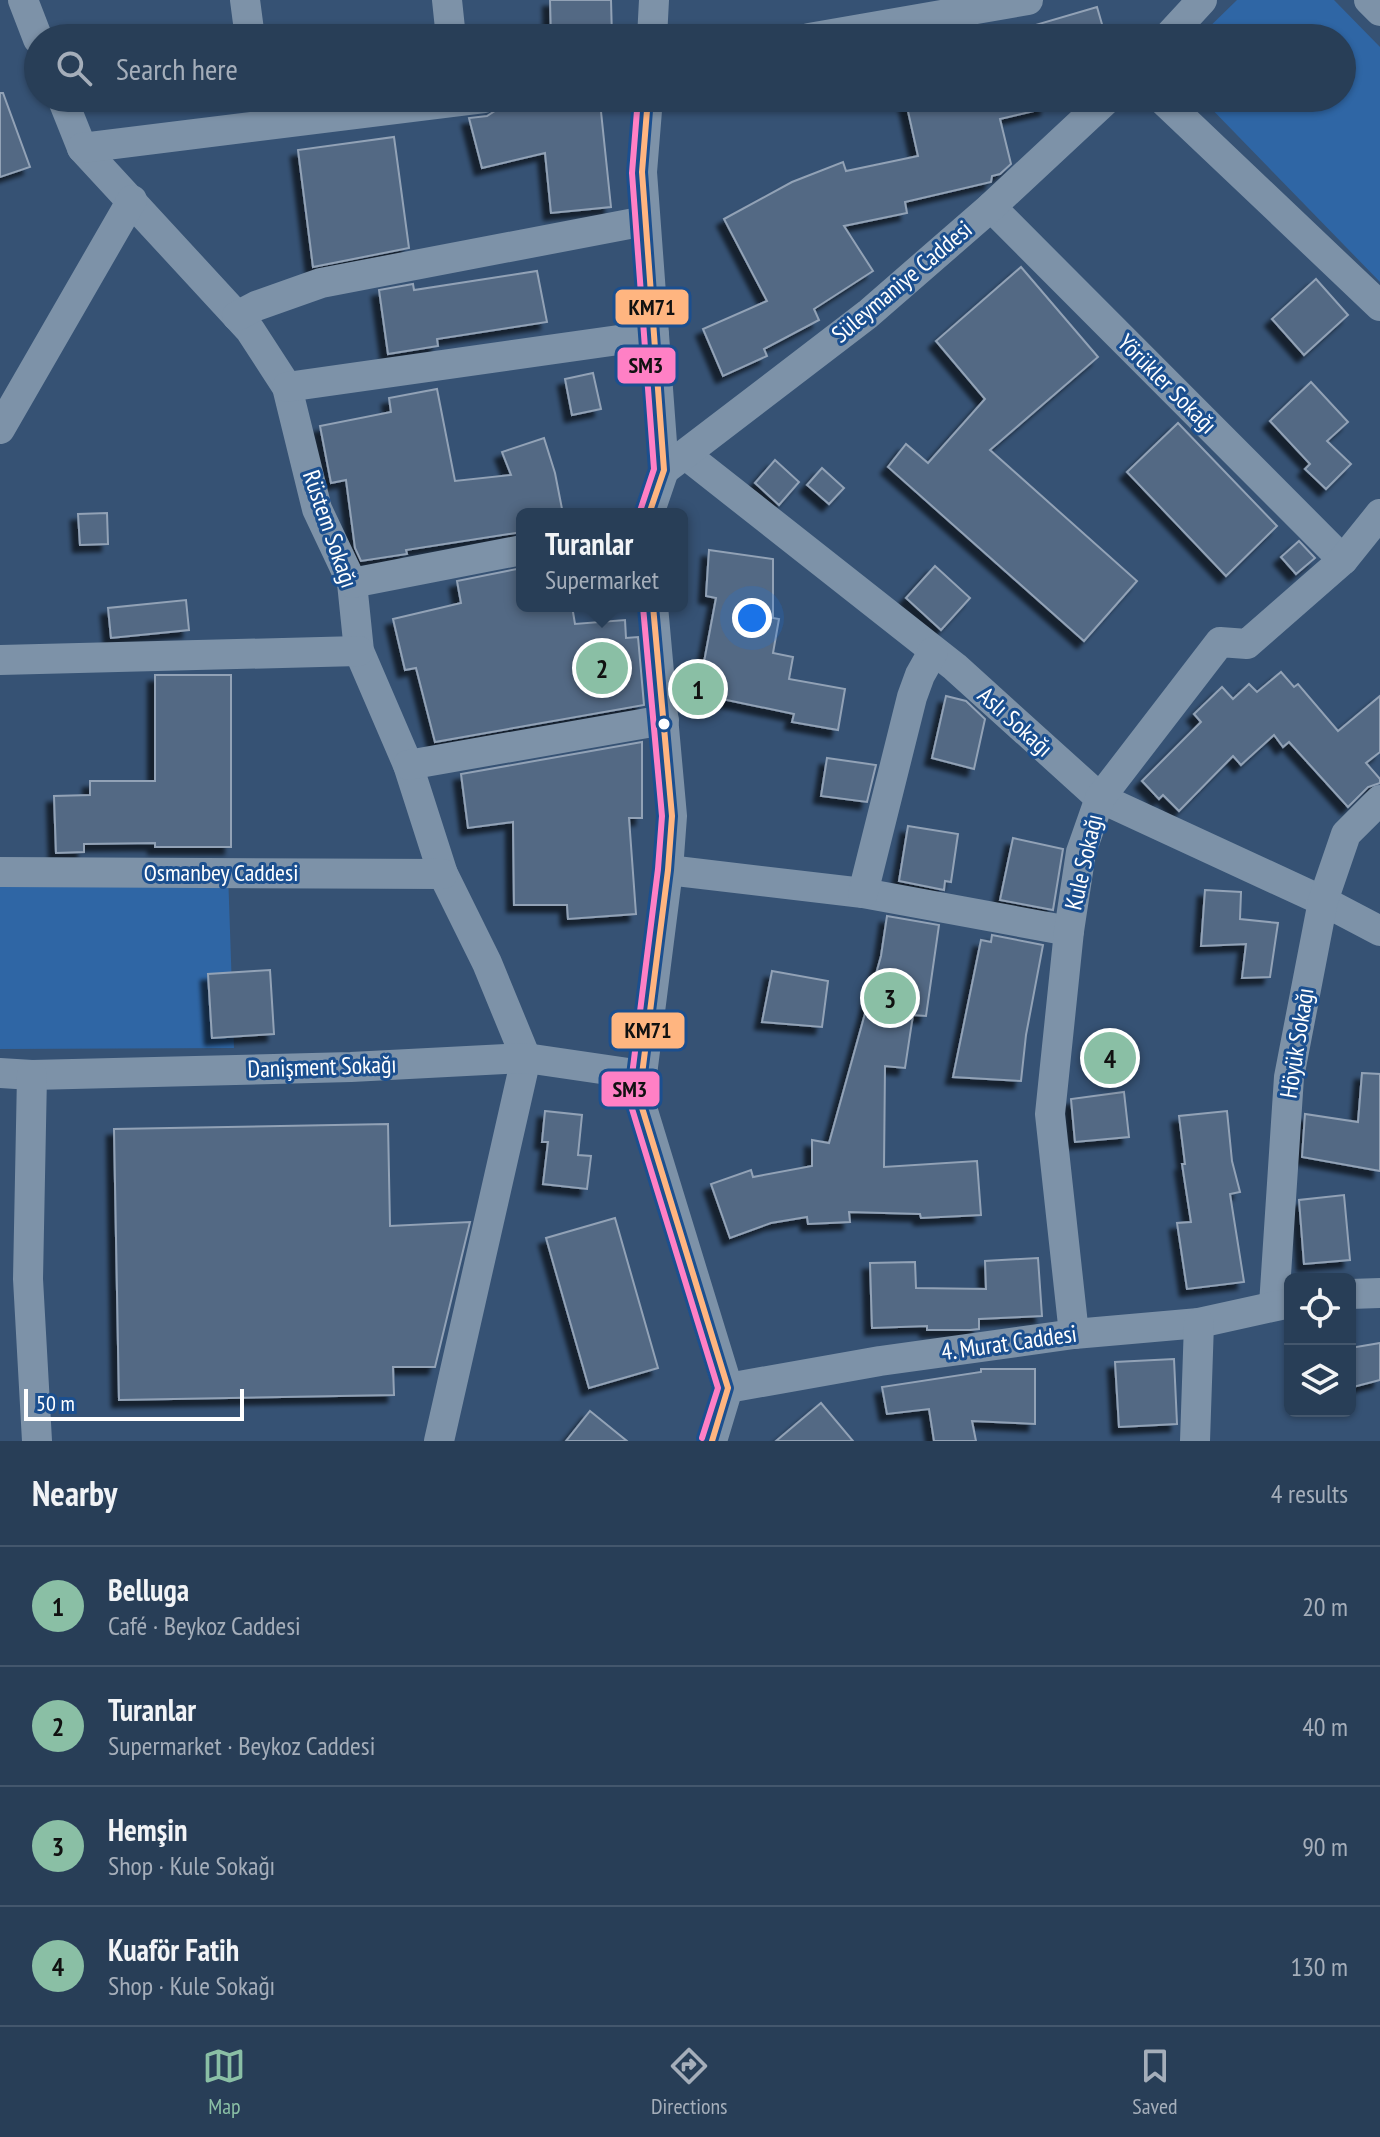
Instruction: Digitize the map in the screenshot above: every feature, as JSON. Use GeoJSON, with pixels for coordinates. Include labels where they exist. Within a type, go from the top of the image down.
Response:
{"type":"FeatureCollection","features":[{"type":"Feature","properties":{"kind":"street"},"geometry":{"type":"LineString","coordinates":[[23,0],[32,24]]}},
{"type":"Feature","properties":{"kind":"street"},"geometry":{"type":"LineString","coordinates":[[245,0],[248,24]]}},
{"type":"Feature","properties":{"kind":"street"},"geometry":{"type":"LineString","coordinates":[[447,0],[450,24]]}},
{"type":"Feature","properties":{"kind":"street"},"geometry":{"type":"LineString","coordinates":[[653,24],[654,0]]}},
{"type":"Feature","properties":{"kind":"street"},"geometry":{"type":"LineString","coordinates":[[890,24],[1028,0]]}},
{"type":"Feature","properties":{"kind":"street"},"geometry":{"type":"LineString","coordinates":[[1369,0],[1380,11]]}},
{"type":"Feature","properties":{"kind":"street"},"geometry":{"type":"LineString","coordinates":[[1178,24],[1194,3]]}},
{"type":"Feature","properties":{"kind":"street","name":"Rüstem Sokağı"},"geometry":{"type":"LineString","coordinates":[[68,112],[82,148],[250,330],[287,387],[317,509],[352,583],[359,651],[408,765],[443,874],[487,963],[526,1058]]}},
{"type":"Feature","properties":{"kind":"street"},"geometry":{"type":"LineString","coordinates":[[82,148],[260,112]]}},
{"type":"Feature","properties":{"kind":"street"},"geometry":{"type":"LineString","coordinates":[[647,112],[642,172],[654,335],[675,463],[652,508]]}},
{"type":"Feature","properties":{"kind":"street","name":"Süleymaniye Caddesi"},"geometry":{"type":"LineString","coordinates":[[675,463],[868,314],[991,207],[1093,112]]}},
{"type":"Feature","properties":{"kind":"street"},"geometry":{"type":"LineString","coordinates":[[1176,112],[1380,306]]}},
{"type":"Feature","properties":{"kind":"street"},"geometry":{"type":"LineString","coordinates":[[3,411],[132,200]]}},
{"type":"Feature","properties":{"kind":"street","name":"Yörükler Sokağı"},"geometry":{"type":"LineString","coordinates":[[991,207],[1343,560]]}},
{"type":"Feature","properties":{"kind":"street"},"geometry":{"type":"LineString","coordinates":[[237,316],[321,283],[645,221]]}},
{"type":"Feature","properties":{"kind":"street"},"geometry":{"type":"LineString","coordinates":[[287,387],[654,335]]}},
{"type":"Feature","properties":{"kind":"street","name":"Aslı Sokağı"},"geometry":{"type":"LineString","coordinates":[[675,463],[955,667],[1100,798],[1323,901],[1380,931]]}},
{"type":"Feature","properties":{"kind":"street","name":"Kule Sokağı"},"geometry":{"type":"LineString","coordinates":[[1074,1334],[1050,1114],[1069,931],[1081,852],[1100,798],[1220,642],[1247,644],[1343,560],[1380,514]]}},
{"type":"Feature","properties":{"kind":"street"},"geometry":{"type":"LineString","coordinates":[[352,583],[516,551]]}},
{"type":"Feature","properties":{"kind":"street"},"geometry":{"type":"LineString","coordinates":[[654,612],[672,816],[639,1098],[728,1388],[712,1441]]}},
{"type":"Feature","properties":{"kind":"street"},"geometry":{"type":"LineString","coordinates":[[0,660],[359,651]]}},
{"type":"Feature","properties":{"kind":"street"},"geometry":{"type":"LineString","coordinates":[[863,893],[912,697],[933,652]]}},
{"type":"Feature","properties":{"kind":"street"},"geometry":{"type":"LineString","coordinates":[[408,765],[664,720]]}},
{"type":"Feature","properties":{"kind":"street","name":"Höyük Sokağı"},"geometry":{"type":"LineString","coordinates":[[1282,1304],[1289,1077],[1323,901],[1346,834],[1380,800]]}},
{"type":"Feature","properties":{"kind":"street"},"geometry":{"type":"LineString","coordinates":[[668,870],[863,893],[1069,931]]}},
{"type":"Feature","properties":{"kind":"street","name":"Osmanbey Caddesi"},"geometry":{"type":"LineString","coordinates":[[0,872],[443,874]]}},
{"type":"Feature","properties":{"kind":"street"},"geometry":{"type":"LineString","coordinates":[[439,1441],[526,1058]]}},
{"type":"Feature","properties":{"kind":"street","name":"Danişment Sokağı"},"geometry":{"type":"LineString","coordinates":[[0,1073],[32,1075],[351,1067],[526,1058],[642,1075]]}},
{"type":"Feature","properties":{"kind":"street"},"geometry":{"type":"LineString","coordinates":[[32,1075],[14,1279],[37,1441]]}},
{"type":"Feature","properties":{"kind":"street"},"geometry":{"type":"LineString","coordinates":[[1356,1294],[1380,1293]]}},
{"type":"Feature","properties":{"kind":"street","name":"4. Murat Caddesi"},"geometry":{"type":"LineString","coordinates":[[728,1388],[880,1361],[1074,1334],[1199,1323],[1282,1304]]}},
{"type":"Feature","properties":{"kind":"street"},"geometry":{"type":"LineString","coordinates":[[1195,1441],[1199,1323]]}},
{"type":"Feature","properties":{"kind":"shaded area"},"geometry":{"type":"Polygon","coordinates":[[[1237,0],[1334,0],[1380,47],[1380,282],[1215,112],[1356,112],[1356,24],[1212,24],[1237,0]]]}},
{"type":"Feature","properties":{"kind":"shaded area"},"geometry":{"type":"Polygon","coordinates":[[[228,872],[234,1048],[0,1049],[0,878],[228,872]]]}},
{"type":"Feature","properties":{"kind":"building"},"geometry":{"type":"Polygon","coordinates":[[[550,0],[611,0],[612,24],[551,24],[550,0]]]}},
{"type":"Feature","properties":{"kind":"building"},"geometry":{"type":"Polygon","coordinates":[[[1097,7],[1102,24],[1039,24],[1097,7]]]}},
{"type":"Feature","properties":{"kind":"building"},"geometry":{"type":"Polygon","coordinates":[[[0,93],[3,93],[30,167],[0,177],[0,93]]]}},
{"type":"Feature","properties":{"kind":"building"},"geometry":{"type":"Polygon","coordinates":[[[493,112],[601,112],[611,207],[551,213],[545,153],[482,168],[469,118],[493,112]]]}},
{"type":"Feature","properties":{"kind":"building"},"geometry":{"type":"Polygon","coordinates":[[[908,112],[1030,112],[1000,119],[1011,164],[1000,174],[992,176],[991,182],[905,202],[907,213],[844,226],[873,271],[814,309],[819,320],[764,349],[767,356],[723,376],[703,329],[767,301],[724,219],[792,182],[843,162],[846,171],[918,156],[908,112]]]}},
{"type":"Feature","properties":{"kind":"building"},"geometry":{"type":"Polygon","coordinates":[[[394,137],[409,248],[313,267],[298,150],[394,137]]]}},
{"type":"Feature","properties":{"kind":"building"},"geometry":{"type":"Polygon","coordinates":[[[1021,267],[1098,357],[990,450],[1137,581],[1084,641],[888,467],[906,444],[928,463],[985,399],[936,341],[1021,267]]]}},
{"type":"Feature","properties":{"kind":"building"},"geometry":{"type":"Polygon","coordinates":[[[537,271],[547,322],[437,339],[438,346],[388,354],[379,290],[413,284],[414,290],[537,271]]]}},
{"type":"Feature","properties":{"kind":"building"},"geometry":{"type":"Polygon","coordinates":[[[1316,279],[1348,315],[1304,355],[1272,319],[1316,279]]]}},
{"type":"Feature","properties":{"kind":"building"},"geometry":{"type":"Polygon","coordinates":[[[593,373],[601,409],[572,415],[565,379],[593,373]]]}},
{"type":"Feature","properties":{"kind":"building"},"geometry":{"type":"Polygon","coordinates":[[[1311,382],[1348,422],[1327,441],[1351,464],[1326,489],[1305,469],[1310,464],[1270,421],[1311,382]]]}},
{"type":"Feature","properties":{"kind":"building"},"geometry":{"type":"Polygon","coordinates":[[[437,389],[455,481],[511,475],[502,452],[544,438],[562,508],[516,508],[516,533],[406,550],[407,554],[361,561],[355,548],[346,480],[331,483],[320,426],[391,412],[389,398],[437,389]]]}},
{"type":"Feature","properties":{"kind":"building"},"geometry":{"type":"Polygon","coordinates":[[[1178,423],[1277,526],[1226,576],[1127,472],[1178,423]]]}},
{"type":"Feature","properties":{"kind":"building"},"geometry":{"type":"Polygon","coordinates":[[[775,460],[799,482],[779,505],[755,483],[775,460]]]}},
{"type":"Feature","properties":{"kind":"building"},"geometry":{"type":"Polygon","coordinates":[[[822,468],[844,488],[829,504],[807,485],[822,468]]]}},
{"type":"Feature","properties":{"kind":"building"},"geometry":{"type":"Polygon","coordinates":[[[107,513],[108,544],[80,545],[78,514],[107,513]]]}},
{"type":"Feature","properties":{"kind":"building"},"geometry":{"type":"Polygon","coordinates":[[[1299,541],[1315,558],[1296,574],[1281,557],[1299,541]]]}},
{"type":"Feature","properties":{"kind":"building"},"geometry":{"type":"Polygon","coordinates":[[[709,550],[773,559],[773,618],[779,619],[773,653],[793,657],[789,679],[845,689],[838,730],[792,722],[794,714],[698,694],[716,598],[706,596],[709,550]]]}},
{"type":"Feature","properties":{"kind":"building"},"geometry":{"type":"Polygon","coordinates":[[[935,566],[970,598],[941,630],[906,598],[935,566]]]}},
{"type":"Feature","properties":{"kind":"building"},"geometry":{"type":"Polygon","coordinates":[[[516,569],[516,612],[573,612],[575,624],[625,620],[626,638],[638,637],[644,705],[435,742],[416,668],[405,670],[393,619],[461,603],[457,581],[516,569]]]}},
{"type":"Feature","properties":{"kind":"building"},"geometry":{"type":"Polygon","coordinates":[[[186,600],[189,630],[111,638],[108,608],[186,600]]]}},
{"type":"Feature","properties":{"kind":"building"},"geometry":{"type":"Polygon","coordinates":[[[1281,672],[1294,687],[1298,684],[1338,731],[1380,696],[1380,752],[1366,763],[1380,783],[1368,787],[1348,807],[1289,742],[1283,747],[1274,735],[1241,765],[1233,756],[1179,811],[1163,795],[1159,799],[1142,781],[1201,722],[1194,714],[1222,687],[1233,699],[1249,684],[1257,692],[1281,672]]]}},
{"type":"Feature","properties":{"kind":"building"},"geometry":{"type":"Polygon","coordinates":[[[155,675],[231,675],[231,847],[155,847],[155,843],[84,844],[84,852],[56,853],[54,796],[90,795],[90,781],[155,781],[155,675]]]}},
{"type":"Feature","properties":{"kind":"building"},"geometry":{"type":"Polygon","coordinates":[[[946,696],[966,701],[985,719],[974,769],[932,758],[946,696]]]}},
{"type":"Feature","properties":{"kind":"building"},"geometry":{"type":"Polygon","coordinates":[[[642,742],[642,818],[629,818],[636,914],[568,919],[567,905],[514,905],[513,822],[468,828],[461,774],[642,742]]]}},
{"type":"Feature","properties":{"kind":"building"},"geometry":{"type":"Polygon","coordinates":[[[827,758],[876,765],[867,802],[821,796],[827,758]]]}},
{"type":"Feature","properties":{"kind":"building"},"geometry":{"type":"Polygon","coordinates":[[[908,826],[958,834],[951,882],[945,881],[944,890],[899,881],[908,826]]]}},
{"type":"Feature","properties":{"kind":"building"},"geometry":{"type":"Polygon","coordinates":[[[1013,838],[1063,849],[1053,910],[1000,900],[1013,838]]]}},
{"type":"Feature","properties":{"kind":"building"},"geometry":{"type":"Polygon","coordinates":[[[1205,890],[1241,892],[1240,919],[1278,923],[1270,977],[1242,978],[1246,944],[1201,946],[1205,890]]]}},
{"type":"Feature","properties":{"kind":"building"},"geometry":{"type":"Polygon","coordinates":[[[887,916],[939,925],[926,1016],[913,1015],[905,1068],[885,1066],[884,1167],[977,1161],[981,1215],[921,1218],[920,1214],[849,1212],[850,1222],[808,1224],[807,1217],[771,1223],[730,1238],[711,1184],[751,1170],[753,1177],[812,1166],[812,1140],[829,1143],[881,956],[887,916]]]}},
{"type":"Feature","properties":{"kind":"building"},"geometry":{"type":"Polygon","coordinates":[[[992,935],[1043,945],[1026,1035],[1021,1081],[953,1077],[981,940],[991,942],[992,935]]]}},
{"type":"Feature","properties":{"kind":"building"},"geometry":{"type":"Polygon","coordinates":[[[270,970],[274,1034],[212,1038],[208,974],[270,970]]]}},
{"type":"Feature","properties":{"kind":"building"},"geometry":{"type":"Polygon","coordinates":[[[772,971],[828,981],[822,1027],[762,1022],[772,971]]]}},
{"type":"Feature","properties":{"kind":"building"},"geometry":{"type":"Polygon","coordinates":[[[1362,1073],[1380,1074],[1380,1171],[1302,1157],[1305,1114],[1358,1122],[1362,1073]]]}},
{"type":"Feature","properties":{"kind":"building"},"geometry":{"type":"Polygon","coordinates":[[[1124,1092],[1129,1137],[1075,1142],[1071,1099],[1124,1092]]]}},
{"type":"Feature","properties":{"kind":"building"},"geometry":{"type":"Polygon","coordinates":[[[545,1111],[582,1115],[578,1155],[591,1156],[587,1189],[543,1184],[548,1142],[542,1142],[545,1111]]]}},
{"type":"Feature","properties":{"kind":"building"},"geometry":{"type":"Polygon","coordinates":[[[1227,1111],[1232,1161],[1240,1192],[1230,1194],[1244,1282],[1187,1289],[1177,1223],[1191,1222],[1182,1164],[1185,1164],[1179,1116],[1227,1111]]]}},
{"type":"Feature","properties":{"kind":"building"},"geometry":{"type":"Polygon","coordinates":[[[388,1124],[390,1226],[470,1222],[435,1367],[393,1367],[394,1395],[119,1400],[114,1129],[388,1124]]]}},
{"type":"Feature","properties":{"kind":"building"},"geometry":{"type":"Polygon","coordinates":[[[1344,1195],[1350,1260],[1304,1264],[1299,1200],[1344,1195]]]}},
{"type":"Feature","properties":{"kind":"building"},"geometry":{"type":"Polygon","coordinates":[[[615,1218],[658,1368],[589,1388],[546,1238],[615,1218]]]}},
{"type":"Feature","properties":{"kind":"building"},"geometry":{"type":"Polygon","coordinates":[[[1038,1258],[1042,1316],[979,1319],[979,1329],[970,1330],[927,1330],[927,1326],[872,1328],[870,1263],[915,1262],[916,1288],[986,1289],[985,1261],[1038,1258]]]}},
{"type":"Feature","properties":{"kind":"building"},"geometry":{"type":"Polygon","coordinates":[[[1380,1343],[1380,1380],[1356,1386],[1356,1347],[1380,1343]]]}},
{"type":"Feature","properties":{"kind":"building"},"geometry":{"type":"Polygon","coordinates":[[[1174,1359],[1177,1424],[1119,1427],[1115,1362],[1174,1359]]]}},
{"type":"Feature","properties":{"kind":"building"},"geometry":{"type":"Polygon","coordinates":[[[981,1369],[1035,1369],[1035,1424],[972,1421],[976,1441],[934,1441],[929,1409],[887,1414],[882,1387],[981,1372],[981,1369]]]}},
{"type":"Feature","properties":{"kind":"building"},"geometry":{"type":"Polygon","coordinates":[[[821,1403],[853,1441],[776,1441],[821,1403]]]}},
{"type":"Feature","properties":{"kind":"building"},"geometry":{"type":"Polygon","coordinates":[[[590,1411],[627,1441],[566,1441],[590,1411]]]}},
{"type":"Feature","properties":{"kind":"transit line","name":"SM3"},"geometry":{"type":"LineString","coordinates":[[637,112],[632,173],[654,469],[641,508]]}},
{"type":"Feature","properties":{"kind":"transit line","name":"KM71"},"geometry":{"type":"LineString","coordinates":[[647,112],[642,172],[664,470],[651,508]]}},
{"type":"Feature","properties":{"kind":"transit line","name":"SM3"},"geometry":{"type":"LineString","coordinates":[[643,612],[662,816],[629,1099],[718,1388],[702,1438]]}},
{"type":"Feature","properties":{"kind":"transit line","name":"KM71"},"geometry":{"type":"LineString","coordinates":[[654,612],[672,816],[639,1098],[728,1388],[712,1441]]}},
{"type":"Feature","properties":{"kind":"place","name":"Turanlar"},"geometry":{"type":"Point","coordinates":[602,668]}},
{"type":"Feature","properties":{"kind":"place","name":"Belluga"},"geometry":{"type":"Point","coordinates":[698,689]}},
{"type":"Feature","properties":{"kind":"place","name":"Hemşin"},"geometry":{"type":"Point","coordinates":[890,998]}},
{"type":"Feature","properties":{"kind":"place","name":"Kuaför Fatih"},"geometry":{"type":"Point","coordinates":[1110,1058]}}]}
